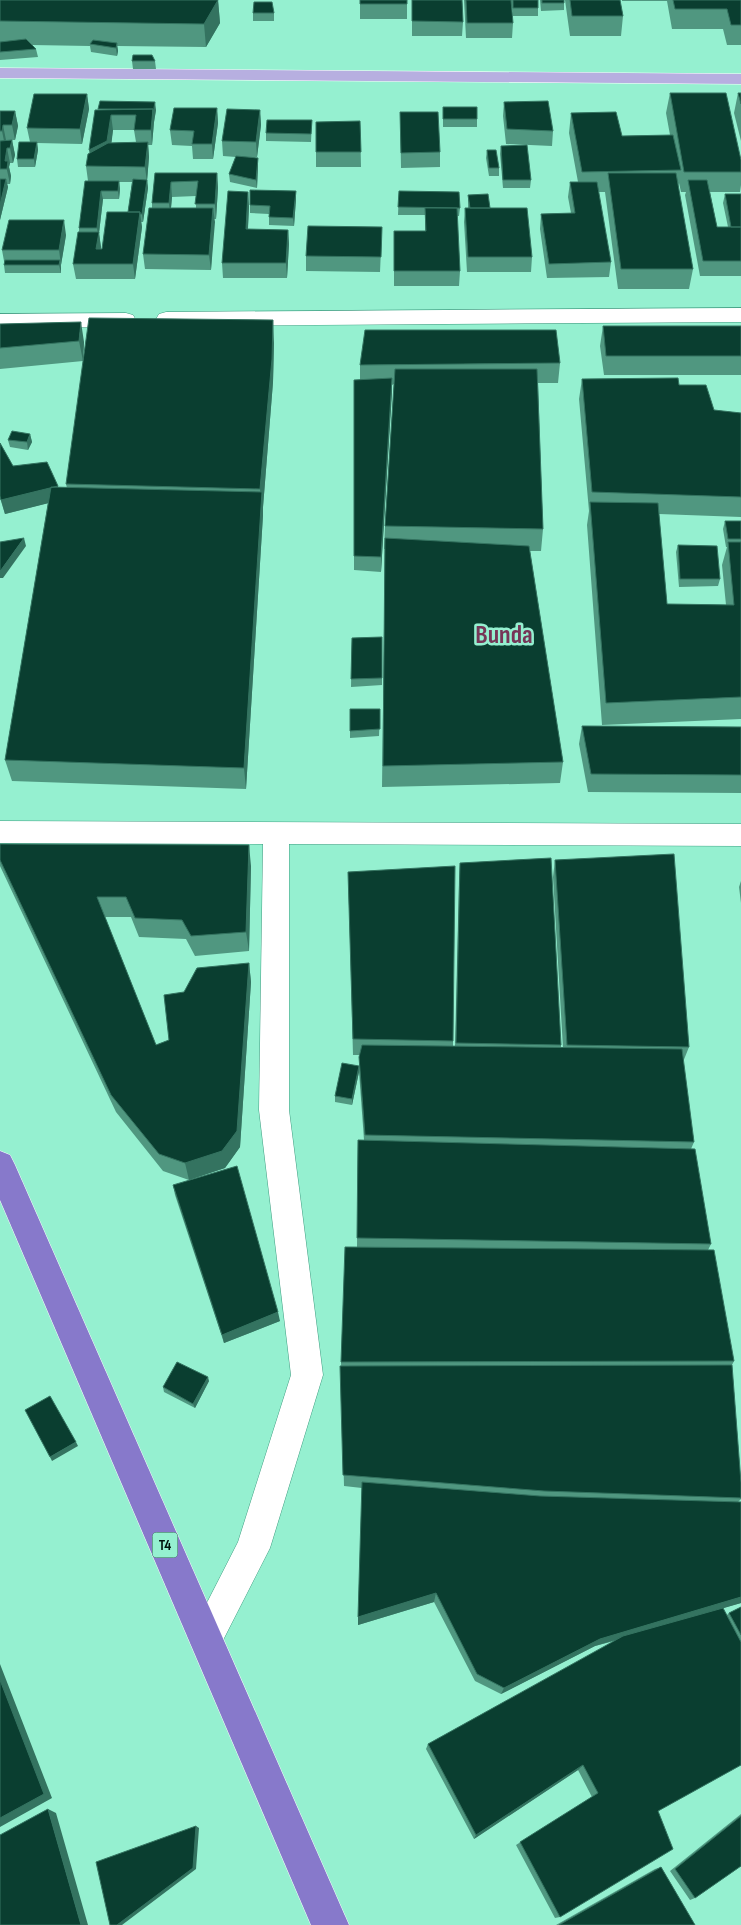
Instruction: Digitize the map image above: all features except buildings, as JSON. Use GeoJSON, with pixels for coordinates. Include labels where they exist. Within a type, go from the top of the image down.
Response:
{"type":"FeatureCollection","features":[{"type":"Feature","properties":{"kind":"highway","name":"T4"},"geometry":{"type":"LineString","coordinates":[[0,1165],[330,1925]]}},
{"type":"Feature","properties":{"kind":"main road"},"geometry":{"type":"LineString","coordinates":[[0,73],[741,79]]}},
{"type":"Feature","properties":{"kind":"street"},"geometry":{"type":"LineString","coordinates":[[0,321],[741,315]]}},
{"type":"Feature","properties":{"kind":"street"},"geometry":{"type":"LineString","coordinates":[[0,832],[741,835]]}},
{"type":"Feature","properties":{"kind":"street"},"geometry":{"type":"LineString","coordinates":[[206,1638],[253,1548],[306,1374],[274,1110],[276,832]]}},
{"type":"Feature","properties":{"kind":"district","name":"Bunda"},"geometry":{"type":"Point","coordinates":[504,635]}}]}
